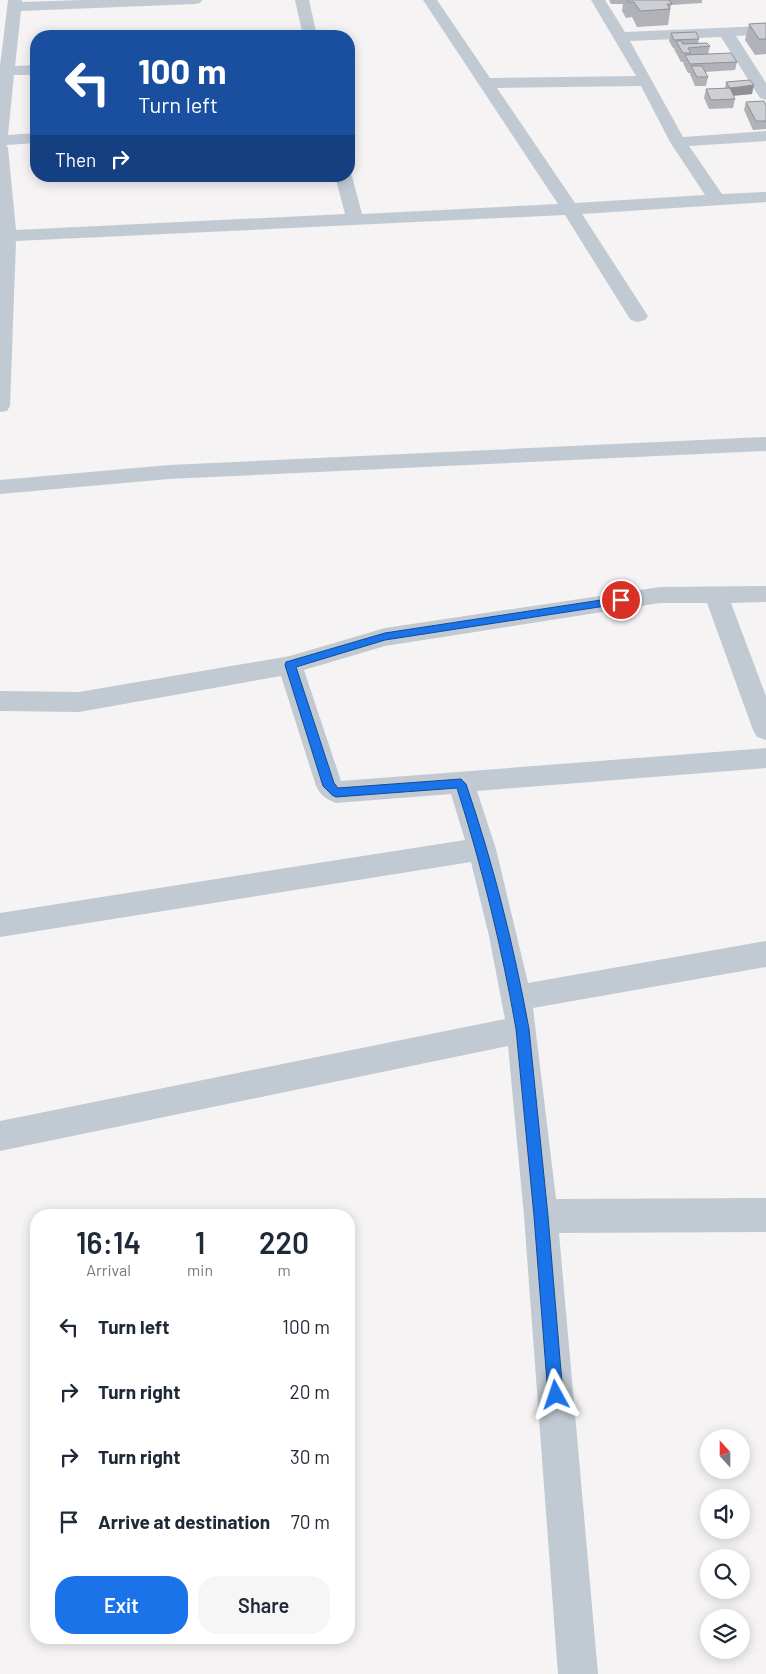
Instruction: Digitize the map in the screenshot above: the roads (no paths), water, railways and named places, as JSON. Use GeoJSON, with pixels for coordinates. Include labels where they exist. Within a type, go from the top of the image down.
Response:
{"type":"FeatureCollection","features":[{"type":"Feature","properties":{"kind":"street"},"geometry":{"type":"LineString","coordinates":[[0,135],[15,4],[195,0]]}},
{"type":"Feature","properties":{"kind":"street"},"geometry":{"type":"LineString","coordinates":[[302,0],[309,30]]}},
{"type":"Feature","properties":{"kind":"street"},"geometry":{"type":"LineString","coordinates":[[430,0],[570,209],[638,316]]}},
{"type":"Feature","properties":{"kind":"street"},"geometry":{"type":"LineString","coordinates":[[598,0],[646,81],[678,142],[717,200]]}},
{"type":"Feature","properties":{"kind":"street"},"geometry":{"type":"LineString","coordinates":[[619,38],[766,30]]}},
{"type":"Feature","properties":{"kind":"street"},"geometry":{"type":"LineString","coordinates":[[726,32],[766,95]]}},
{"type":"Feature","properties":{"kind":"street"},"geometry":{"type":"LineString","coordinates":[[7,71],[30,70]]}},
{"type":"Feature","properties":{"kind":"street"},"geometry":{"type":"LineString","coordinates":[[484,83],[646,81]]}},
{"type":"Feature","properties":{"kind":"street"},"geometry":{"type":"LineString","coordinates":[[678,142],[766,136]]}},
{"type":"Feature","properties":{"kind":"street"},"geometry":{"type":"LineString","coordinates":[[0,140],[30,138]]}},
{"type":"Feature","properties":{"kind":"street"},"geometry":{"type":"LineString","coordinates":[[0,148],[7,236],[0,406]]}},
{"type":"Feature","properties":{"kind":"street"},"geometry":{"type":"LineString","coordinates":[[344,182],[355,220]]}},
{"type":"Feature","properties":{"kind":"street"},"geometry":{"type":"LineString","coordinates":[[7,236],[570,209],[766,197]]}},
{"type":"Feature","properties":{"kind":"street"},"geometry":{"type":"LineString","coordinates":[[0,486],[169,472],[766,444]]}},
{"type":"Feature","properties":{"kind":"street"},"geometry":{"type":"LineString","coordinates":[[0,701],[78,702],[290,665],[385,637],[660,594],[766,594]]}},
{"type":"Feature","properties":{"kind":"street"},"geometry":{"type":"LineString","coordinates":[[716,594],[766,730]]}},
{"type":"Feature","properties":{"kind":"street"},"geometry":{"type":"LineString","coordinates":[[290,665],[329,786],[336,792],[461,784],[766,758]]}},
{"type":"Feature","properties":{"kind":"street"},"geometry":{"type":"LineString","coordinates":[[461,784],[482,849],[520,1014],[541,1216],[578,1674]]}},
{"type":"Feature","properties":{"kind":"street"},"geometry":{"type":"LineString","coordinates":[[0,925],[482,849]]}},
{"type":"Feature","properties":{"kind":"street"},"geometry":{"type":"LineString","coordinates":[[0,1136],[520,1014],[766,954]]}},
{"type":"Feature","properties":{"kind":"street"},"geometry":{"type":"LineString","coordinates":[[541,1216],[766,1215]]}}]}
